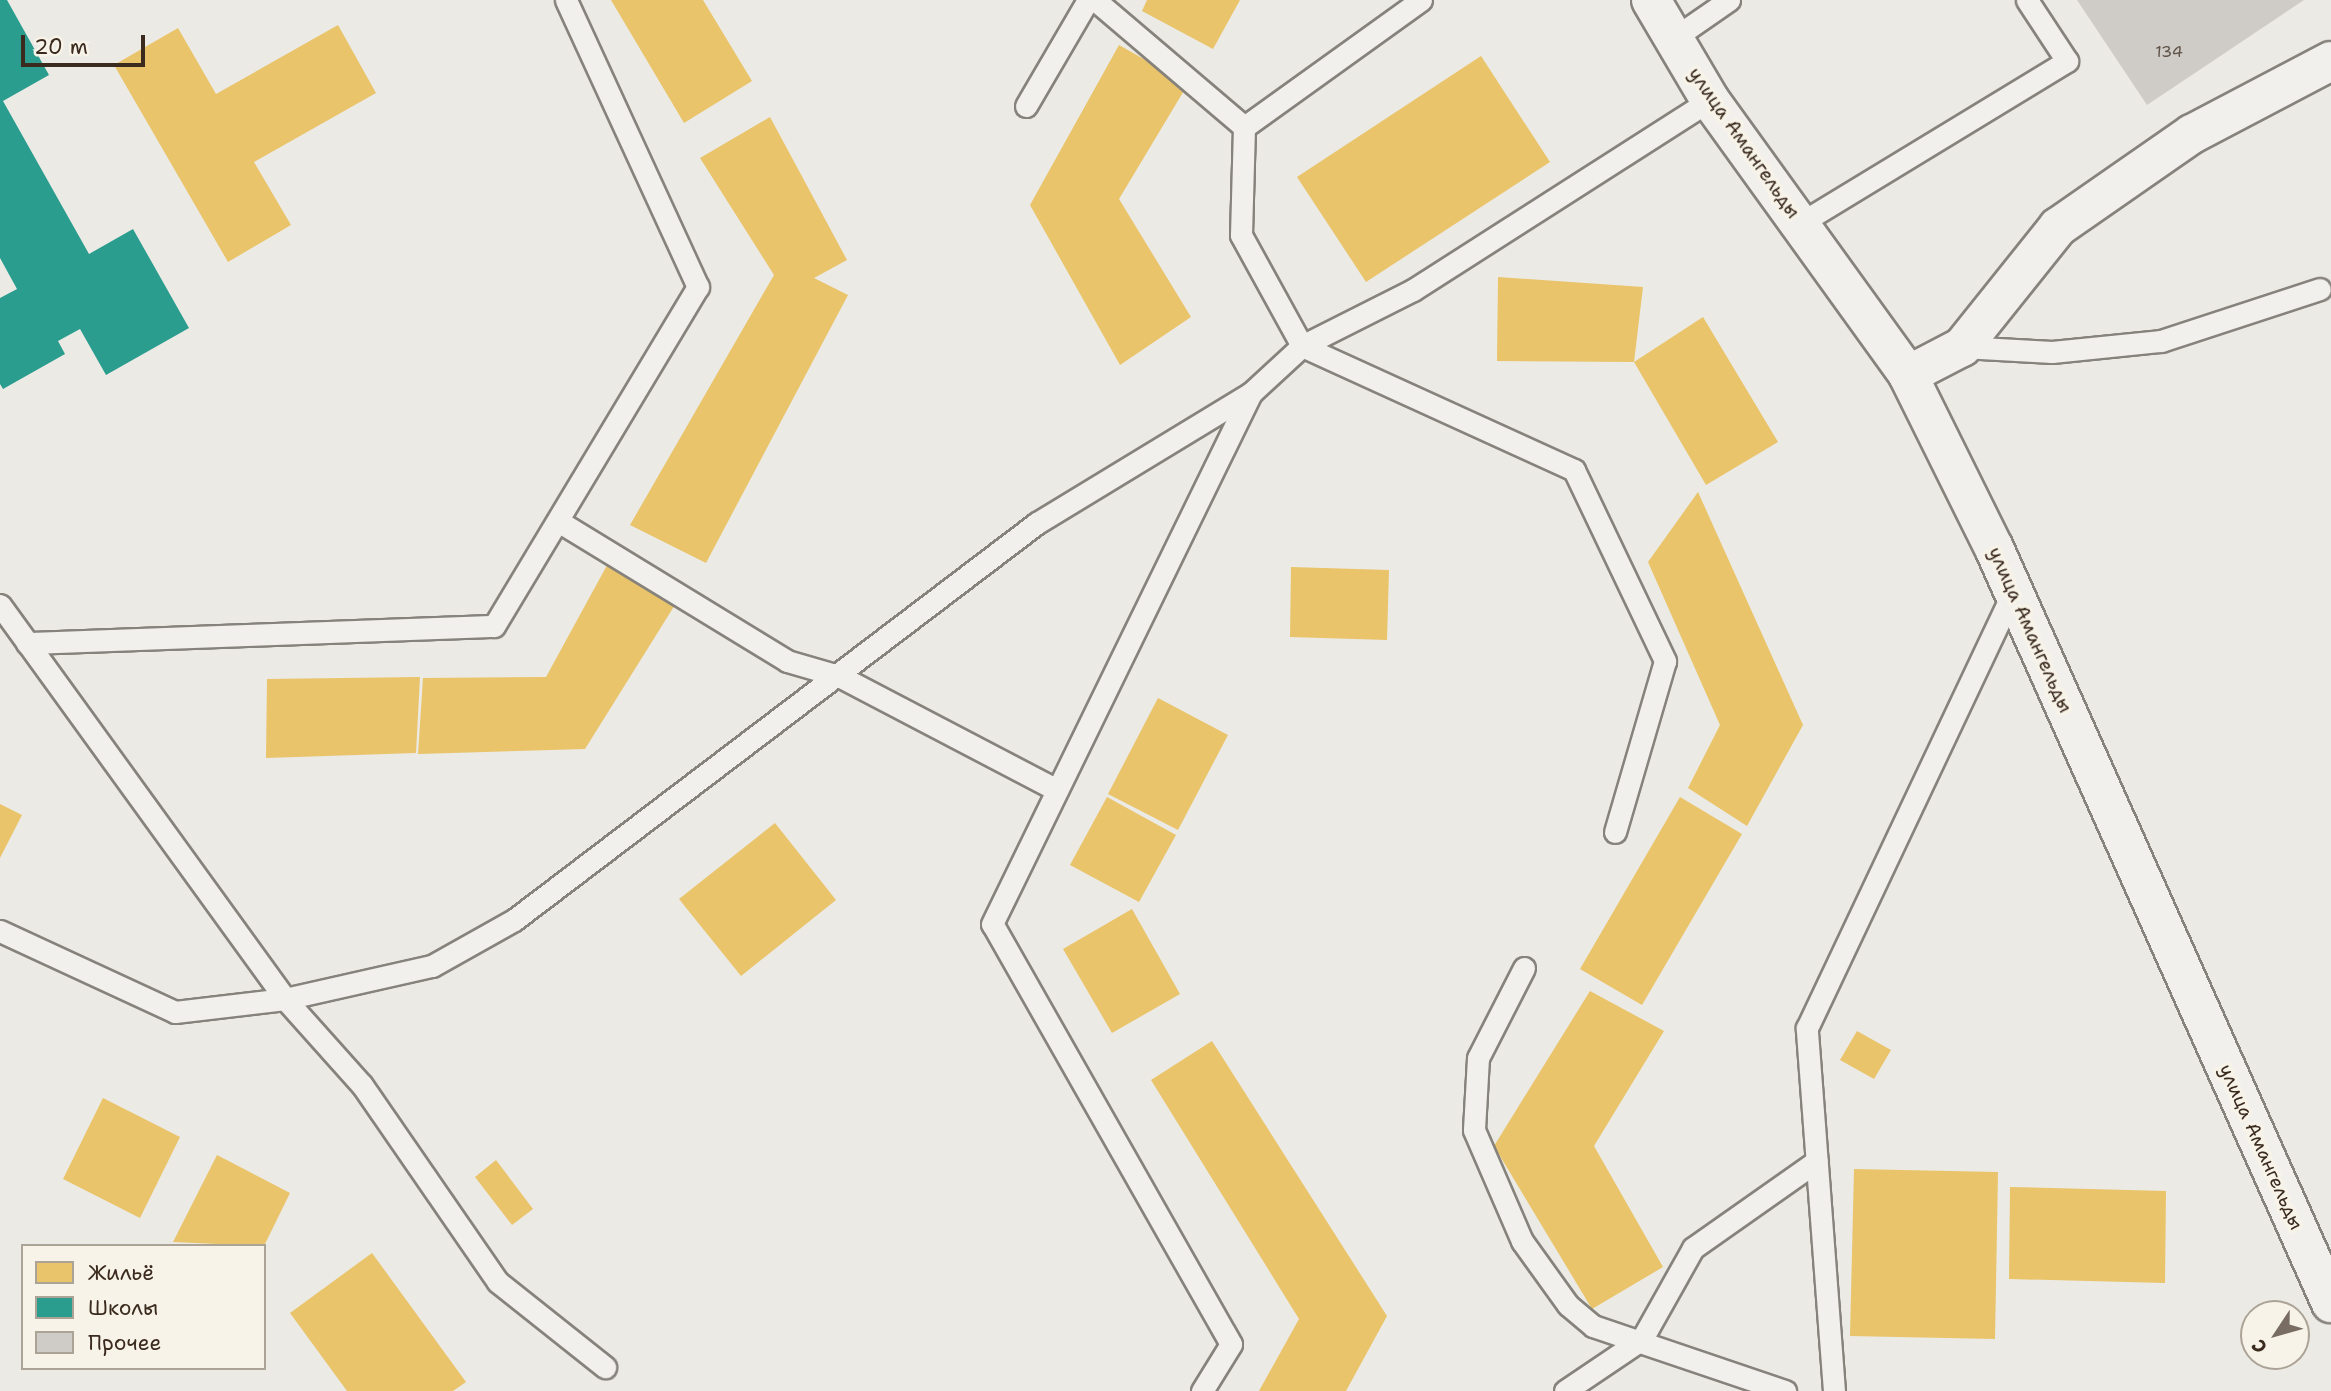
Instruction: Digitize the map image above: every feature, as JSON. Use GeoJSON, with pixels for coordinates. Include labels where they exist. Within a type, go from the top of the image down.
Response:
{"type":"FeatureCollection","features":[{"type":"Feature","properties":{"kind":"street","name":"улица Амангельды"},"geometry":{"type":"LineString","coordinates":[[1651,0],[1710,100],[1908,375],[2013,592],[2331,1303]]}},
{"type":"Feature","properties":{"kind":"street"},"geometry":{"type":"LineString","coordinates":[[1908,375],[1962,347],[2058,228],[2192,134],[2331,61]]}},
{"type":"Feature","properties":{"kind":"lane"},"geometry":{"type":"LineString","coordinates":[[27,643],[495,626],[698,287],[566,0]]}},
{"type":"Feature","properties":{"kind":"lane"},"geometry":{"type":"LineString","coordinates":[[1026,106],[1088,0]]}},
{"type":"Feature","properties":{"kind":"lane"},"geometry":{"type":"LineString","coordinates":[[1095,0],[1244,127]]}},
{"type":"Feature","properties":{"kind":"lane"},"geometry":{"type":"LineString","coordinates":[[1244,127],[1422,0]]}},
{"type":"Feature","properties":{"kind":"lane"},"geometry":{"type":"LineString","coordinates":[[1674,38],[1729,0]]}},
{"type":"Feature","properties":{"kind":"lane"},"geometry":{"type":"LineString","coordinates":[[1799,224],[2067,61],[2027,0]]}},
{"type":"Feature","properties":{"kind":"lane"},"geometry":{"type":"LineString","coordinates":[[0,931],[175,1012],[285,999],[432,965],[514,920],[839,676],[1037,523],[1251,393],[1302,346],[1413,290],[1710,100]]}},
{"type":"Feature","properties":{"kind":"lane"},"geometry":{"type":"LineString","coordinates":[[1244,127],[1241,235],[1302,346],[1574,470],[1665,661],[1615,832]]}},
{"type":"Feature","properties":{"kind":"lane"},"geometry":{"type":"LineString","coordinates":[[1962,347],[2052,352],[2161,341],[2320,289]]}},
{"type":"Feature","properties":{"kind":"lane"},"geometry":{"type":"LineString","coordinates":[[1202,1391],[1231,1344],[992,924],[1251,393]]}},
{"type":"Feature","properties":{"kind":"lane"},"geometry":{"type":"LineString","coordinates":[[558,521],[787,661],[839,676],[1057,790]]}},
{"type":"Feature","properties":{"kind":"lane"},"geometry":{"type":"LineString","coordinates":[[1834,1391],[1807,1028],[2013,592]]}},
{"type":"Feature","properties":{"kind":"lane"},"geometry":{"type":"LineString","coordinates":[[0,605],[285,999],[362,1085],[498,1282],[605,1367]]}},
{"type":"Feature","properties":{"kind":"lane"},"geometry":{"type":"LineString","coordinates":[[1524,968],[1478,1058],[1474,1130],[1522,1241],[1568,1305],[1593,1326],[1642,1339],[1784,1391]]}},
{"type":"Feature","properties":{"kind":"lane"},"geometry":{"type":"LineString","coordinates":[[1565,1391],[1642,1339],[1693,1248],[1817,1161]]}},
{"type":"Feature","properties":{"kind":"building: Жильё"},"geometry":{"type":"Polygon","coordinates":[[[611,0],[703,0],[752,81],[684,123],[611,0]]]}},
{"type":"Feature","properties":{"kind":"building: Жильё"},"geometry":{"type":"Polygon","coordinates":[[[1147,0],[1240,0],[1213,49],[1142,11],[1147,0]]]}},
{"type":"Feature","properties":{"kind":"building: Жильё"},"geometry":{"type":"Polygon","coordinates":[[[338,25],[376,93],[254,162],[291,225],[228,262],[114,65],[178,28],[216,94],[338,25]]]}},
{"type":"Feature","properties":{"kind":"building: Жильё"},"geometry":{"type":"Polygon","coordinates":[[[1119,45],[1188,84],[1119,199],[1191,317],[1120,365],[1030,205],[1119,45]]]}},
{"type":"Feature","properties":{"kind":"building: Жильё"},"geometry":{"type":"Polygon","coordinates":[[[1481,56],[1550,162],[1366,282],[1297,177],[1481,56]]]}},
{"type":"Feature","properties":{"kind":"building: Жильё"},"geometry":{"type":"Polygon","coordinates":[[[770,117],[847,260],[814,278],[848,295],[706,563],[630,525],[774,275],[700,158],[770,117]]]}},
{"type":"Feature","properties":{"kind":"building: Жильё"},"geometry":{"type":"Polygon","coordinates":[[[1498,277],[1643,287],[1634,362],[1497,361],[1498,277]]]}},
{"type":"Feature","properties":{"kind":"building: Жильё"},"geometry":{"type":"Polygon","coordinates":[[[1703,317],[1778,442],[1706,485],[1634,362],[1703,317]]]}},
{"type":"Feature","properties":{"kind":"building: Жильё"},"geometry":{"type":"Polygon","coordinates":[[[1698,492],[1803,725],[1747,826],[1688,788],[1720,725],[1648,562],[1698,492]]]}},
{"type":"Feature","properties":{"kind":"building: Жильё"},"geometry":{"type":"Polygon","coordinates":[[[611,558],[678,600],[585,749],[418,754],[423,678],[546,677],[611,558]]]}},
{"type":"Feature","properties":{"kind":"building: Жильё"},"geometry":{"type":"Polygon","coordinates":[[[1291,567],[1389,570],[1387,640],[1290,637],[1291,567]]]}},
{"type":"Feature","properties":{"kind":"building: Жильё"},"geometry":{"type":"Polygon","coordinates":[[[420,677],[416,753],[266,758],[267,679],[420,677]]]}},
{"type":"Feature","properties":{"kind":"building: Жильё"},"geometry":{"type":"Polygon","coordinates":[[[1158,698],[1228,735],[1178,830],[1108,794],[1158,698]]]}},
{"type":"Feature","properties":{"kind":"building: Жильё"},"geometry":{"type":"Polygon","coordinates":[[[1107,797],[1176,835],[1139,902],[1070,865],[1107,797]]]}},
{"type":"Feature","properties":{"kind":"building: Жильё"},"geometry":{"type":"Polygon","coordinates":[[[1680,797],[1742,834],[1642,1005],[1580,969],[1680,797]]]}},
{"type":"Feature","properties":{"kind":"building: Жильё"},"geometry":{"type":"Polygon","coordinates":[[[0,804],[22,815],[0,858],[0,804]]]}},
{"type":"Feature","properties":{"kind":"building: Жильё"},"geometry":{"type":"Polygon","coordinates":[[[775,823],[836,900],[741,976],[679,899],[775,823]]]}},
{"type":"Feature","properties":{"kind":"building: Жильё"},"geometry":{"type":"Polygon","coordinates":[[[1132,909],[1180,994],[1112,1033],[1063,949],[1132,909]]]}},
{"type":"Feature","properties":{"kind":"building: Жильё"},"geometry":{"type":"Polygon","coordinates":[[[1590,991],[1664,1031],[1594,1146],[1663,1267],[1592,1309],[1494,1146],[1590,991]]]}},
{"type":"Feature","properties":{"kind":"building: Жильё"},"geometry":{"type":"Polygon","coordinates":[[[1857,1031],[1891,1050],[1874,1079],[1840,1060],[1857,1031]]]}},
{"type":"Feature","properties":{"kind":"building: Жильё"},"geometry":{"type":"Polygon","coordinates":[[[1212,1041],[1387,1316],[1346,1391],[1259,1391],[1299,1319],[1151,1080],[1212,1041]]]}},
{"type":"Feature","properties":{"kind":"building: Жильё"},"geometry":{"type":"Polygon","coordinates":[[[103,1098],[180,1137],[140,1218],[63,1179],[103,1098]]]}},
{"type":"Feature","properties":{"kind":"building: Жильё"},"geometry":{"type":"Polygon","coordinates":[[[217,1155],[290,1193],[265,1244],[173,1242],[217,1155]]]}},
{"type":"Feature","properties":{"kind":"building: Жильё"},"geometry":{"type":"Polygon","coordinates":[[[496,1160],[533,1209],[512,1225],[475,1177],[496,1160]]]}},
{"type":"Feature","properties":{"kind":"building: Жильё"},"geometry":{"type":"Polygon","coordinates":[[[1854,1169],[1998,1172],[1995,1339],[1850,1336],[1854,1169]]]}},
{"type":"Feature","properties":{"kind":"building: Жильё"},"geometry":{"type":"Polygon","coordinates":[[[2010,1187],[2166,1191],[2165,1283],[2009,1279],[2010,1187]]]}},
{"type":"Feature","properties":{"kind":"building: Жильё"},"geometry":{"type":"Polygon","coordinates":[[[372,1253],[466,1382],[453,1391],[347,1391],[290,1313],[372,1253]]]}},
{"type":"Feature","properties":{"kind":"building: Школы"},"geometry":{"type":"Polygon","coordinates":[[[0,0],[7,0],[49,75],[3,101],[89,254],[133,229],[189,328],[106,375],[80,329],[58,341],[65,354],[3,389],[0,384],[0,298],[17,289],[0,258],[0,0]]]}},
{"type":"Feature","properties":{"kind":"building: Прочее"},"geometry":{"type":"Polygon","coordinates":[[[2077,0],[2304,0],[2147,105],[2077,0]]]}}]}
